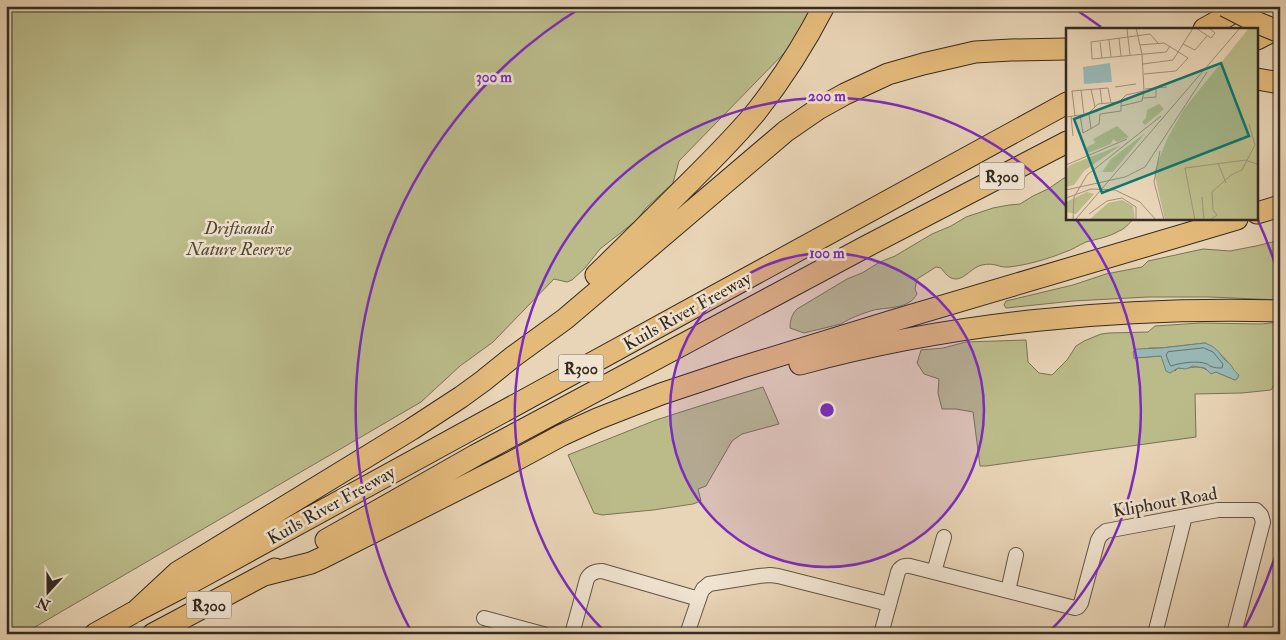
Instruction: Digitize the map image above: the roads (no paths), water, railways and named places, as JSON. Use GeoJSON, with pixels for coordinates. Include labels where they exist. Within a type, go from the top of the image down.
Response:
{"type":"FeatureCollection","features":[{"type":"Feature","properties":{"kind":"highway"},"geometry":{"type":"LineString","coordinates":[[514,356],[734,138],[776,85],[797,54],[824,6]]}},
{"type":"Feature","properties":{"kind":"highway"},"geometry":{"type":"LineString","coordinates":[[1225,6],[1280,32]]}},
{"type":"Feature","properties":{"kind":"highway"},"geometry":{"type":"LineString","coordinates":[[1206,28],[1245,6]]}},
{"type":"Feature","properties":{"kind":"highway"},"geometry":{"type":"LineString","coordinates":[[1258,38],[1280,27]]}},
{"type":"Feature","properties":{"kind":"highway"},"geometry":{"type":"LineString","coordinates":[[136,611],[178,572],[461,397],[565,319],[786,131],[818,109],[844,94],[888,74],[923,64],[975,52],[1066,49]]}},
{"type":"Feature","properties":{"kind":"highway"},"geometry":{"type":"LineString","coordinates":[[1258,80],[1280,83]]}},
{"type":"Feature","properties":{"kind":"highway","name":"Kuils River Freeway"},"geometry":{"type":"LineString","coordinates":[[95,634],[1066,104]]}},
{"type":"Feature","properties":{"kind":"highway","name":"Kuils River Freeway"},"geometry":{"type":"LineString","coordinates":[[153,634],[264,575],[476,455],[867,246],[1066,143]]}},
{"type":"Feature","properties":{"kind":"highway"},"geometry":{"type":"LineString","coordinates":[[1258,213],[1280,206]]}},
{"type":"Feature","properties":{"kind":"highway"},"geometry":{"type":"LineString","coordinates":[[514,461],[562,434],[597,419],[730,371],[1234,220]]}},
{"type":"Feature","properties":{"kind":"highway"},"geometry":{"type":"LineString","coordinates":[[264,575],[311,563],[514,461],[614,421],[668,402],[768,372],[874,346],[1002,325],[1128,313],[1197,310],[1280,311]]}},
{"type":"Feature","properties":{"kind":"street","name":"Kliphout Road"},"geometry":{"type":"LineString","coordinates":[[882,634],[898,572],[906,565],[1075,608],[1081,603],[1098,540],[1109,530],[1218,510],[1253,510],[1259,512],[1263,522],[1234,634]]}},
{"type":"Feature","properties":{"kind":"street"},"geometry":{"type":"LineString","coordinates":[[1155,634],[1185,516]]}},
{"type":"Feature","properties":{"kind":"street"},"geometry":{"type":"LineString","coordinates":[[934,572],[944,537]]}},
{"type":"Feature","properties":{"kind":"street"},"geometry":{"type":"LineString","coordinates":[[1008,591],[1016,555]]}},
{"type":"Feature","properties":{"kind":"street"},"geometry":{"type":"LineString","coordinates":[[572,634],[587,579],[589,575],[596,571],[602,571],[699,599]]}},
{"type":"Feature","properties":{"kind":"street"},"geometry":{"type":"LineString","coordinates":[[687,634],[703,589],[712,583],[770,575],[889,604]]}},
{"type":"Feature","properties":{"kind":"street"},"geometry":{"type":"LineString","coordinates":[[484,618],[543,634]]}},
{"type":"Feature","properties":{"kind":"water"},"geometry":{"type":"Polygon","coordinates":[[[1205,343],[1216,349],[1231,365],[1239,375],[1237,379],[1235,380],[1216,372],[1211,374],[1205,368],[1193,366],[1186,369],[1178,368],[1170,373],[1166,371],[1161,356],[1134,358],[1133,352],[1137,349],[1205,343]]]}},
{"type":"Feature","properties":{"kind":"park label","name":"Driftsands Nature Reserve"},"geometry":{"type":"Point","coordinates":[239,238]}}]}
